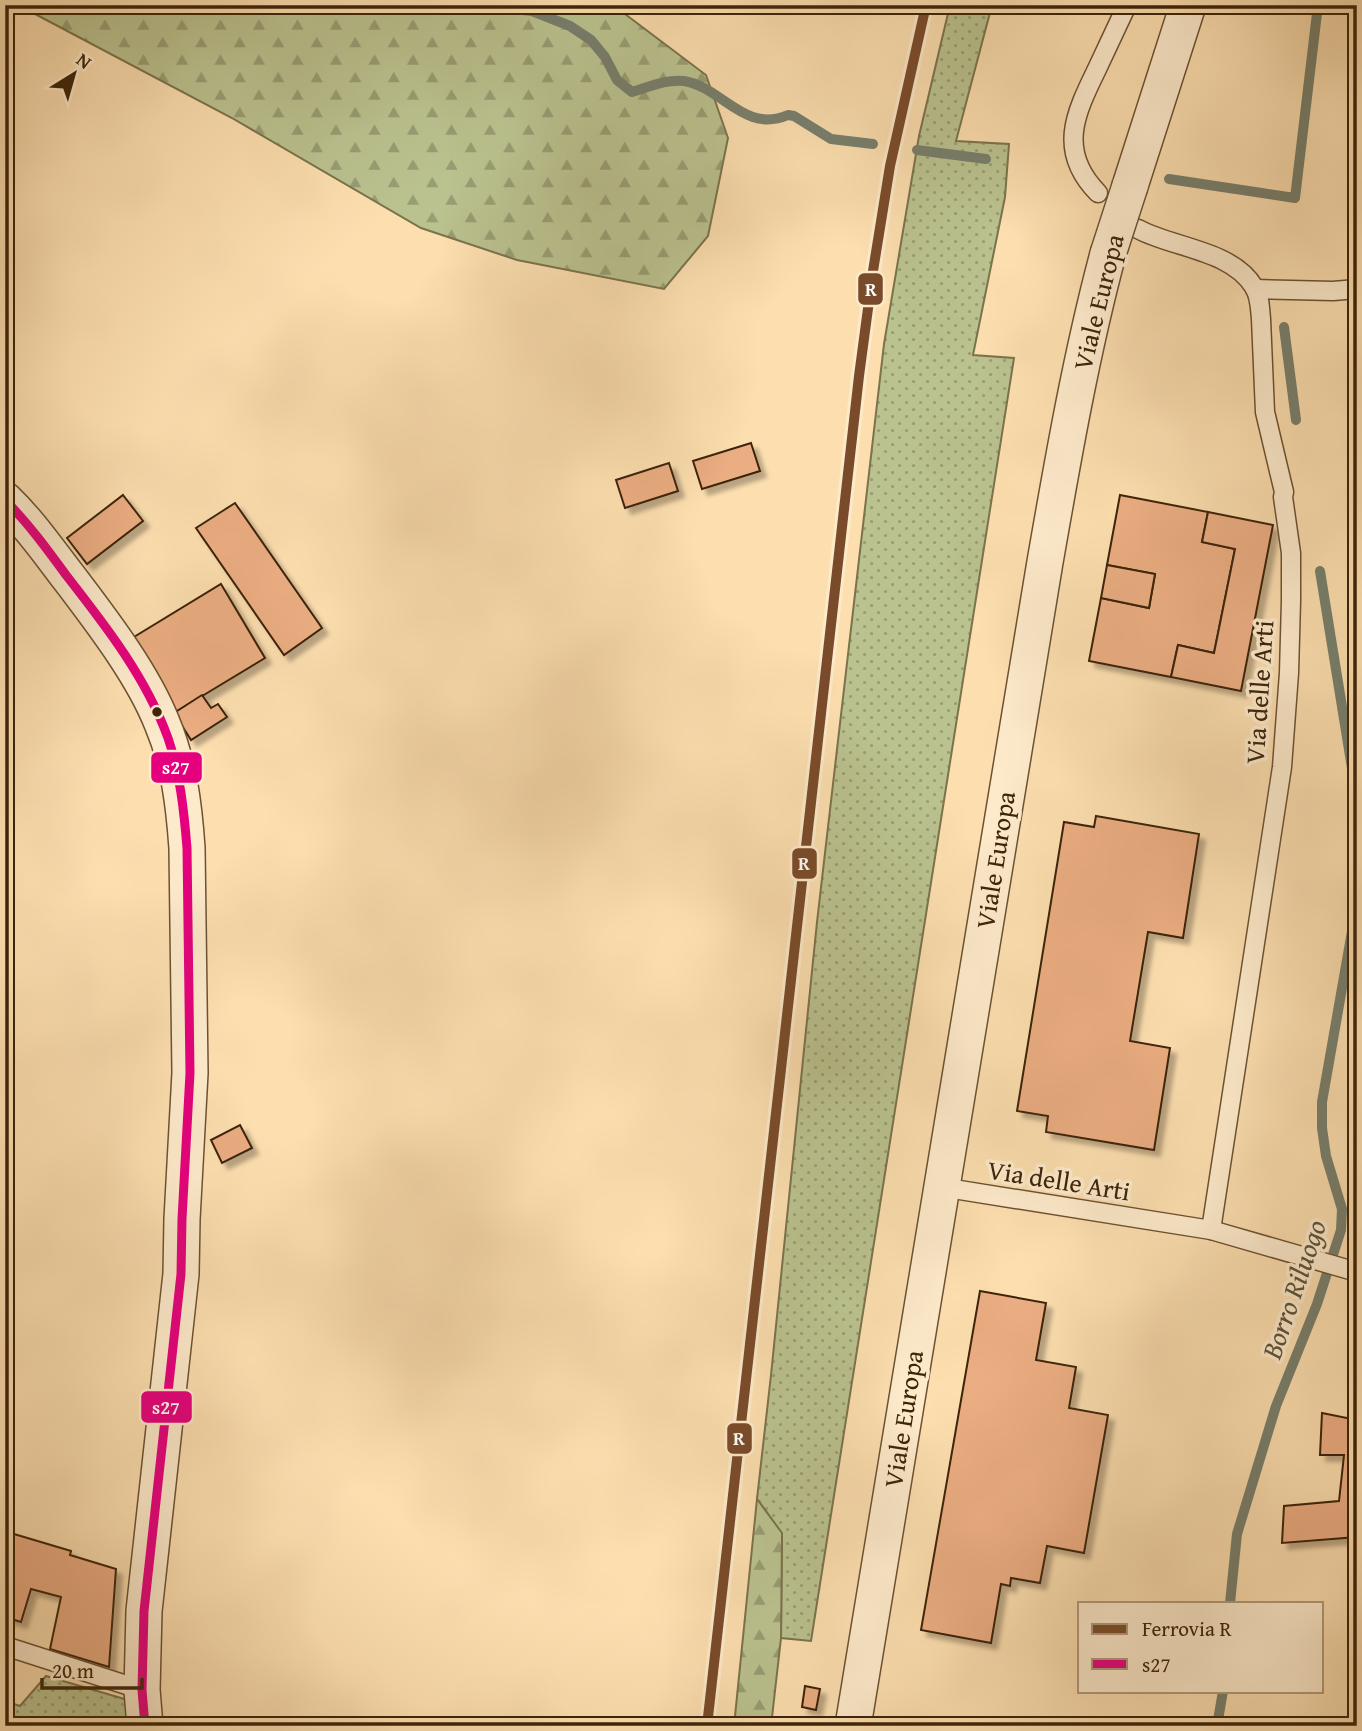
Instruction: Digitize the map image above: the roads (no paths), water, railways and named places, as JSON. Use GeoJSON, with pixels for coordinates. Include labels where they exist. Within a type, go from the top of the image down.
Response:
{"type":"FeatureCollection","features":[{"type":"Feature","properties":{"kind":"street","name":"Viale Europa"},"geometry":{"type":"LineString","coordinates":[[853,1726],[1065,447],[1108,254],[1114,189],[1188,5]]}},
{"type":"Feature","properties":{"kind":"street"},"geometry":{"type":"LineString","coordinates":[[5,500],[29,525],[92,608],[152,700],[169,741],[185,814],[190,1073],[181,1274],[144,1611],[142,1690],[145,1726]]}},
{"type":"Feature","properties":{"kind":"lane"},"geometry":{"type":"LineString","coordinates":[[1114,189],[1091,185],[1080,167],[1074,130],[1078,109],[1127,5]]}},
{"type":"Feature","properties":{"kind":"lane"},"geometry":{"type":"LineString","coordinates":[[1138,229],[1153,237],[1219,258],[1241,272],[1255,289],[1357,289]]}},
{"type":"Feature","properties":{"kind":"lane","name":"Via delle Arti"},"geometry":{"type":"LineString","coordinates":[[1211,1230],[1282,767],[1289,673],[1292,553],[1284,492],[1265,412],[1261,319],[1255,289]]}},
{"type":"Feature","properties":{"kind":"lane","name":"Via delle Arti"},"geometry":{"type":"LineString","coordinates":[[941,1187],[1211,1230],[1352,1270]]}},
{"type":"Feature","properties":{"kind":"lane"},"geometry":{"type":"LineString","coordinates":[[5,1646],[142,1690]]}},
{"type":"Feature","properties":{"kind":"waterway"},"geometry":{"type":"LineString","coordinates":[[352,5],[367,10],[382,5]]}},
{"type":"Feature","properties":{"kind":"waterway"},"geometry":{"type":"LineString","coordinates":[[477,5],[532,11],[570,26],[591,40],[605,57],[617,80],[632,92],[664,82],[684,81],[698,85],[759,119],[794,116],[831,139],[873,144]]}},
{"type":"Feature","properties":{"kind":"waterway","name":"Borro Riluogo"},"geometry":{"type":"LineString","coordinates":[[1169,179],[1295,198],[1318,5]]}},
{"type":"Feature","properties":{"kind":"waterway"},"geometry":{"type":"LineString","coordinates":[[917,150],[986,159]]}},
{"type":"Feature","properties":{"kind":"waterway","name":"Borro Riluogo"},"geometry":{"type":"LineString","coordinates":[[1284,327],[1296,420]]}},
{"type":"Feature","properties":{"kind":"waterway","name":"Borro Riluogo"},"geometry":{"type":"LineString","coordinates":[[1320,571],[1357,799]]}},
{"type":"Feature","properties":{"kind":"waterway","name":"Borro Riluogo"},"geometry":{"type":"LineString","coordinates":[[1230,1602],[1237,1534],[1276,1406],[1317,1304],[1341,1230],[1342,1209],[1326,1156],[1322,1102],[1357,903]]}},
{"type":"Feature","properties":{"kind":"waterway","name":"Borro Riluogo"},"geometry":{"type":"LineString","coordinates":[[1217,1726],[1223,1692]]}},
{"type":"Feature","properties":{"kind":"rail line","name":"R"},"geometry":{"type":"LineString","coordinates":[[707,1726],[859,376],[890,166],[926,5]]}}]}
